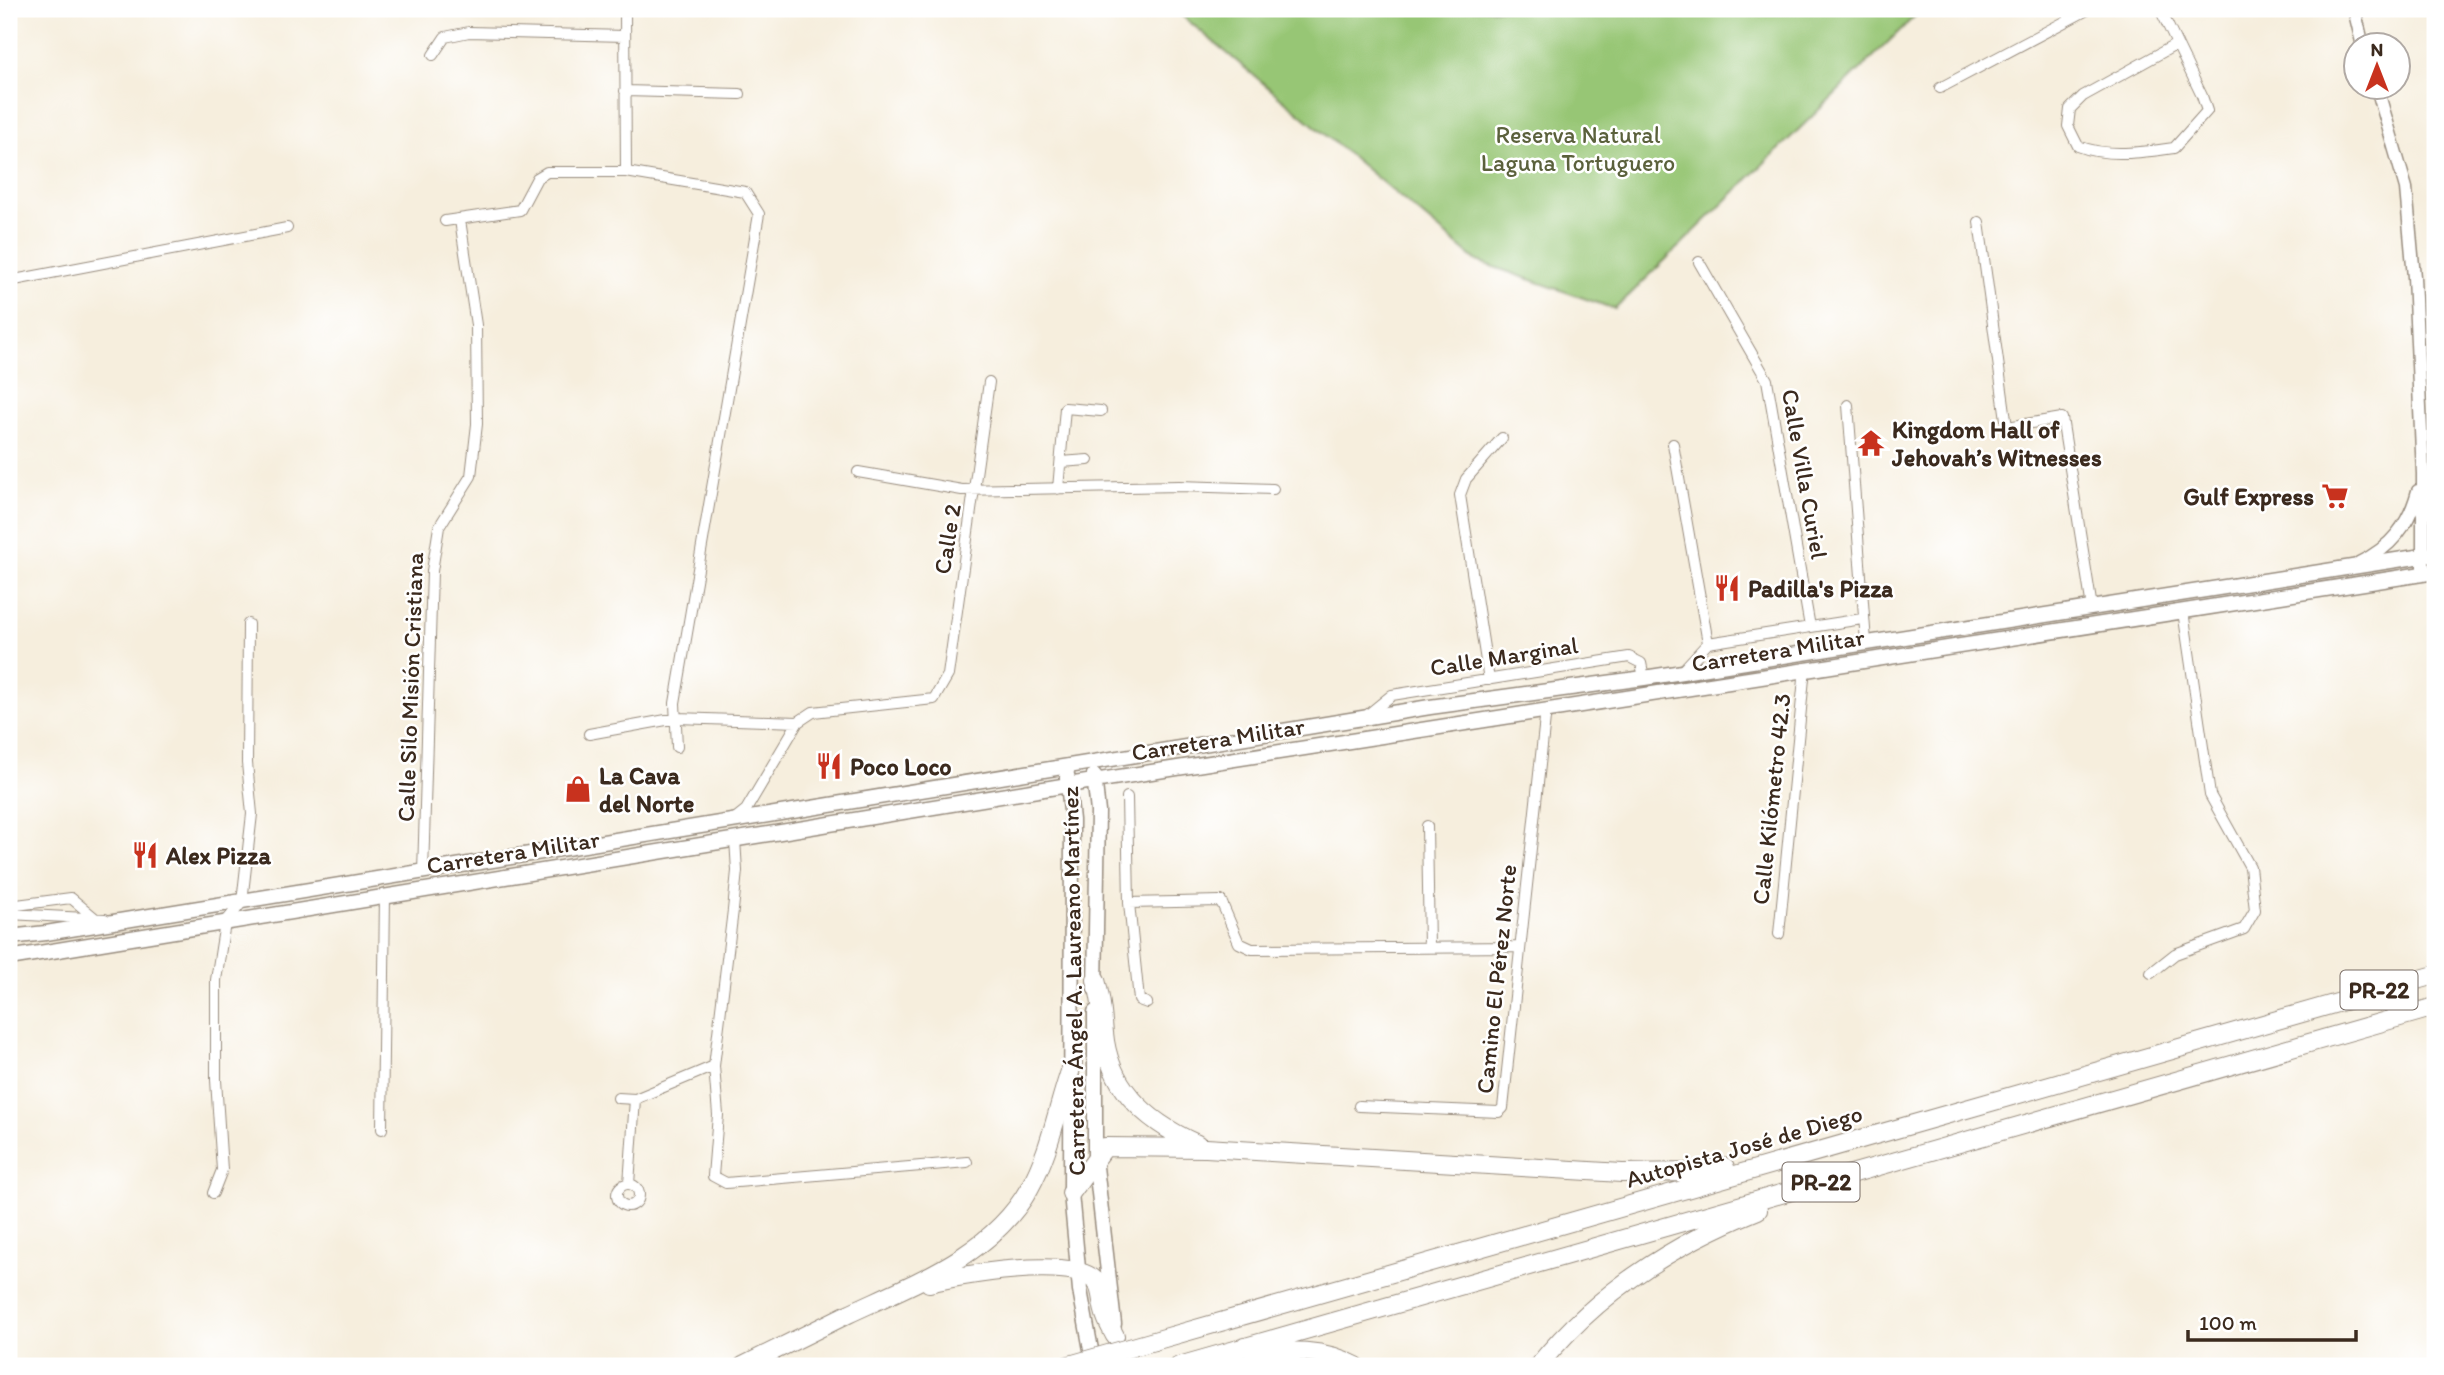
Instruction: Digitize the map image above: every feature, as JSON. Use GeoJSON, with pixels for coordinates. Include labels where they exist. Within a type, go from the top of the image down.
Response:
{"type":"FeatureCollection","features":[{"type":"Feature","properties":{"kind":"highway","name":"Autopista José de Diego"},"geometry":{"type":"LineString","coordinates":[[1066,1366],[2435,975]]}},
{"type":"Feature","properties":{"kind":"highway"},"geometry":{"type":"LineString","coordinates":[[1096,980],[1104,1006],[1107,1048],[1121,1085],[1139,1108],[1165,1129],[1206,1148]]}},
{"type":"Feature","properties":{"kind":"highway","name":"PR-22"},"geometry":{"type":"LineString","coordinates":[[1180,1366],[2435,1007]]}},
{"type":"Feature","properties":{"kind":"highway"},"geometry":{"type":"LineString","coordinates":[[743,1366],[902,1289],[972,1250],[1013,1212],[1027,1192],[1049,1150],[1073,1063]]}},
{"type":"Feature","properties":{"kind":"highway"},"geometry":{"type":"LineString","coordinates":[[1070,1193],[1105,1147],[1206,1148],[1622,1173],[1693,1172],[1777,1162]]}},
{"type":"Feature","properties":{"kind":"highway"},"geometry":{"type":"LineString","coordinates":[[1538,1366],[1591,1311],[1640,1272],[1702,1235],[1798,1189]]}},
{"type":"Feature","properties":{"kind":"highway"},"geometry":{"type":"LineString","coordinates":[[902,1289],[1002,1270],[1079,1273],[1096,1281],[1104,1313],[1115,1336]]}},
{"type":"Feature","properties":{"kind":"highway"},"geometry":{"type":"LineString","coordinates":[[1208,1358],[1303,1351],[1335,1356],[1356,1366]]}},
{"type":"Feature","properties":{"kind":"main road","name":"Carretera Militar"},"geometry":{"type":"LineString","coordinates":[[9,937],[729,824],[1365,718],[1644,678],[2429,555]]}},
{"type":"Feature","properties":{"kind":"main road","name":"Carretera Militar"},"geometry":{"type":"LineString","coordinates":[[9,958],[1068,785],[1805,668],[2429,573]]}},
{"type":"Feature","properties":{"kind":"main road","name":"Carretera Ángel A. Laureano Martínez"},"geometry":{"type":"LineString","coordinates":[[1093,762],[1098,812],[1095,1158],[1115,1336],[1122,1366]]}},
{"type":"Feature","properties":{"kind":"main road","name":"Carretera Ángel A. Laureano Martínez"},"geometry":{"type":"LineString","coordinates":[[1066,767],[1072,820],[1073,1063],[1070,1193],[1094,1366]]}},
{"type":"Feature","properties":{"kind":"street"},"geometry":{"type":"LineString","coordinates":[[625,9],[625,172]]}},
{"type":"Feature","properties":{"kind":"street"},"geometry":{"type":"LineString","coordinates":[[1940,88],[2089,9]]}},
{"type":"Feature","properties":{"kind":"street"},"geometry":{"type":"LineString","coordinates":[[2160,9],[2177,44],[2207,111],[2174,148],[2128,154],[2092,152],[2078,146],[2068,126],[2070,108],[2083,96],[2177,44]]}},
{"type":"Feature","properties":{"kind":"street"},"geometry":{"type":"LineString","coordinates":[[2354,9],[2360,32]]}},
{"type":"Feature","properties":{"kind":"street"},"geometry":{"type":"LineString","coordinates":[[433,55],[445,37],[469,32],[625,36]]}},
{"type":"Feature","properties":{"kind":"street"},"geometry":{"type":"LineString","coordinates":[[625,91],[740,94]]}},
{"type":"Feature","properties":{"kind":"street"},"geometry":{"type":"LineString","coordinates":[[2381,102],[2406,188],[2414,277],[2429,573]]}},
{"type":"Feature","properties":{"kind":"street"},"geometry":{"type":"LineString","coordinates":[[445,221],[520,210],[537,178],[547,172],[625,172],[745,192],[759,214],[675,703],[677,747]]}},
{"type":"Feature","properties":{"kind":"street","name":"Calle Silo Misión Cristiana"},"geometry":{"type":"LineString","coordinates":[[423,873],[432,570],[439,527],[471,476],[477,424],[476,325],[460,220]]}},
{"type":"Feature","properties":{"kind":"street"},"geometry":{"type":"LineString","coordinates":[[1979,222],[2007,426],[2062,418],[2092,608]]}},
{"type":"Feature","properties":{"kind":"street"},"geometry":{"type":"LineString","coordinates":[[9,281],[287,229]]}},
{"type":"Feature","properties":{"kind":"street","name":"Calle Villa Curiel"},"geometry":{"type":"LineString","coordinates":[[1699,261],[1767,380],[1810,627]]}},
{"type":"Feature","properties":{"kind":"street","name":"Calle 2"},"geometry":{"type":"LineString","coordinates":[[798,722],[813,712],[934,699],[948,675],[989,382]]}},
{"type":"Feature","properties":{"kind":"street"},"geometry":{"type":"LineString","coordinates":[[1848,405],[1862,619],[1866,642]]}},
{"type":"Feature","properties":{"kind":"street"},"geometry":{"type":"LineString","coordinates":[[1058,489],[1065,408],[1101,411]]}},
{"type":"Feature","properties":{"kind":"street"},"geometry":{"type":"LineString","coordinates":[[1489,680],[1460,495],[1466,478],[1502,438]]}},
{"type":"Feature","properties":{"kind":"street"},"geometry":{"type":"LineString","coordinates":[[1673,444],[1708,643]]}},
{"type":"Feature","properties":{"kind":"street"},"geometry":{"type":"LineString","coordinates":[[1061,462],[1088,460]]}},
{"type":"Feature","properties":{"kind":"street"},"geometry":{"type":"LineString","coordinates":[[858,472],[976,490],[1273,489]]}},
{"type":"Feature","properties":{"kind":"street"},"geometry":{"type":"LineString","coordinates":[[2423,474],[2435,505]]}},
{"type":"Feature","properties":{"kind":"street"},"geometry":{"type":"LineString","coordinates":[[2349,568],[2379,554],[2400,533],[2414,507],[2423,474]]}},
{"type":"Feature","properties":{"kind":"street"},"geometry":{"type":"LineString","coordinates":[[2151,973],[2175,954],[2244,929],[2255,909],[2250,867],[2210,795],[2183,611]]}},
{"type":"Feature","properties":{"kind":"street"},"geometry":{"type":"LineString","coordinates":[[1681,672],[1708,643],[1862,619]]}},
{"type":"Feature","properties":{"kind":"street"},"geometry":{"type":"LineString","coordinates":[[212,1193],[222,1170],[216,1080],[216,993],[225,923],[242,902],[252,814],[247,763],[248,624]]}},
{"type":"Feature","properties":{"kind":"street","name":"Calle Marginal"},"geometry":{"type":"LineString","coordinates":[[1365,718],[1392,695],[1629,657],[1641,663],[1644,678]]}},
{"type":"Feature","properties":{"kind":"street","name":"Calle Kilómetro 42.3"},"geometry":{"type":"LineString","coordinates":[[1779,934],[1805,668]]}},
{"type":"Feature","properties":{"kind":"street","name":"Camino El Pérez Norte"},"geometry":{"type":"LineString","coordinates":[[1359,1106],[1499,1112],[1503,1108],[1546,709]]}},
{"type":"Feature","properties":{"kind":"street"},"geometry":{"type":"LineString","coordinates":[[589,734],[677,718],[798,722],[746,810],[729,824]]}},
{"type":"Feature","properties":{"kind":"street"},"geometry":{"type":"LineString","coordinates":[[1127,797],[1129,903],[1139,1000],[1147,1003]]}},
{"type":"Feature","properties":{"kind":"street"},"geometry":{"type":"LineString","coordinates":[[1427,826],[1429,948]]}},
{"type":"Feature","properties":{"kind":"street"},"geometry":{"type":"LineString","coordinates":[[735,839],[737,871],[715,1066],[718,1115],[713,1177],[726,1183],[967,1162]]}},
{"type":"Feature","properties":{"kind":"street"},"geometry":{"type":"LineString","coordinates":[[382,1129],[384,896]]}},
{"type":"Feature","properties":{"kind":"street"},"geometry":{"type":"LineString","coordinates":[[9,906],[71,898],[95,918]]}},
{"type":"Feature","properties":{"kind":"street"},"geometry":{"type":"LineString","coordinates":[[1129,903],[1222,901],[1239,943],[1252,949],[1520,947]]}},
{"type":"Feature","properties":{"kind":"street"},"geometry":{"type":"LineString","coordinates":[[9,914],[123,921]]}},
{"type":"Feature","properties":{"kind":"street"},"geometry":{"type":"LineString","coordinates":[[618,1098],[635,1099],[715,1066]]}},
{"type":"Feature","properties":{"kind":"street"},"geometry":{"type":"LineString","coordinates":[[629,1184],[635,1099]]}},
{"type":"Feature","properties":{"kind":"green space","name":"Reserva Natural Laguna Tortuguero"},"geometry":{"type":"Polygon","coordinates":[[[1174,9],[1922,9],[1615,309],[1477,261],[1174,9]]]}},
{"type":"Feature","properties":{"kind":"place","name":"Kingdom Hall of Jehovah’s Witnesses"},"geometry":{"type":"Point","coordinates":[1871,443]}},
{"type":"Feature","properties":{"kind":"place","name":"Gulf Express"},"geometry":{"type":"Point","coordinates":[2335,496]}},
{"type":"Feature","properties":{"kind":"place","name":"Padilla's Pizza"},"geometry":{"type":"Point","coordinates":[1727,588]}},
{"type":"Feature","properties":{"kind":"place","name":"Poco Loco"},"geometry":{"type":"Point","coordinates":[829,766]}},
{"type":"Feature","properties":{"kind":"place","name":"La Cava del Norte"},"geometry":{"type":"Point","coordinates":[578,789]}},
{"type":"Feature","properties":{"kind":"place","name":"Alex Pizza"},"geometry":{"type":"Point","coordinates":[145,855]}}]}
